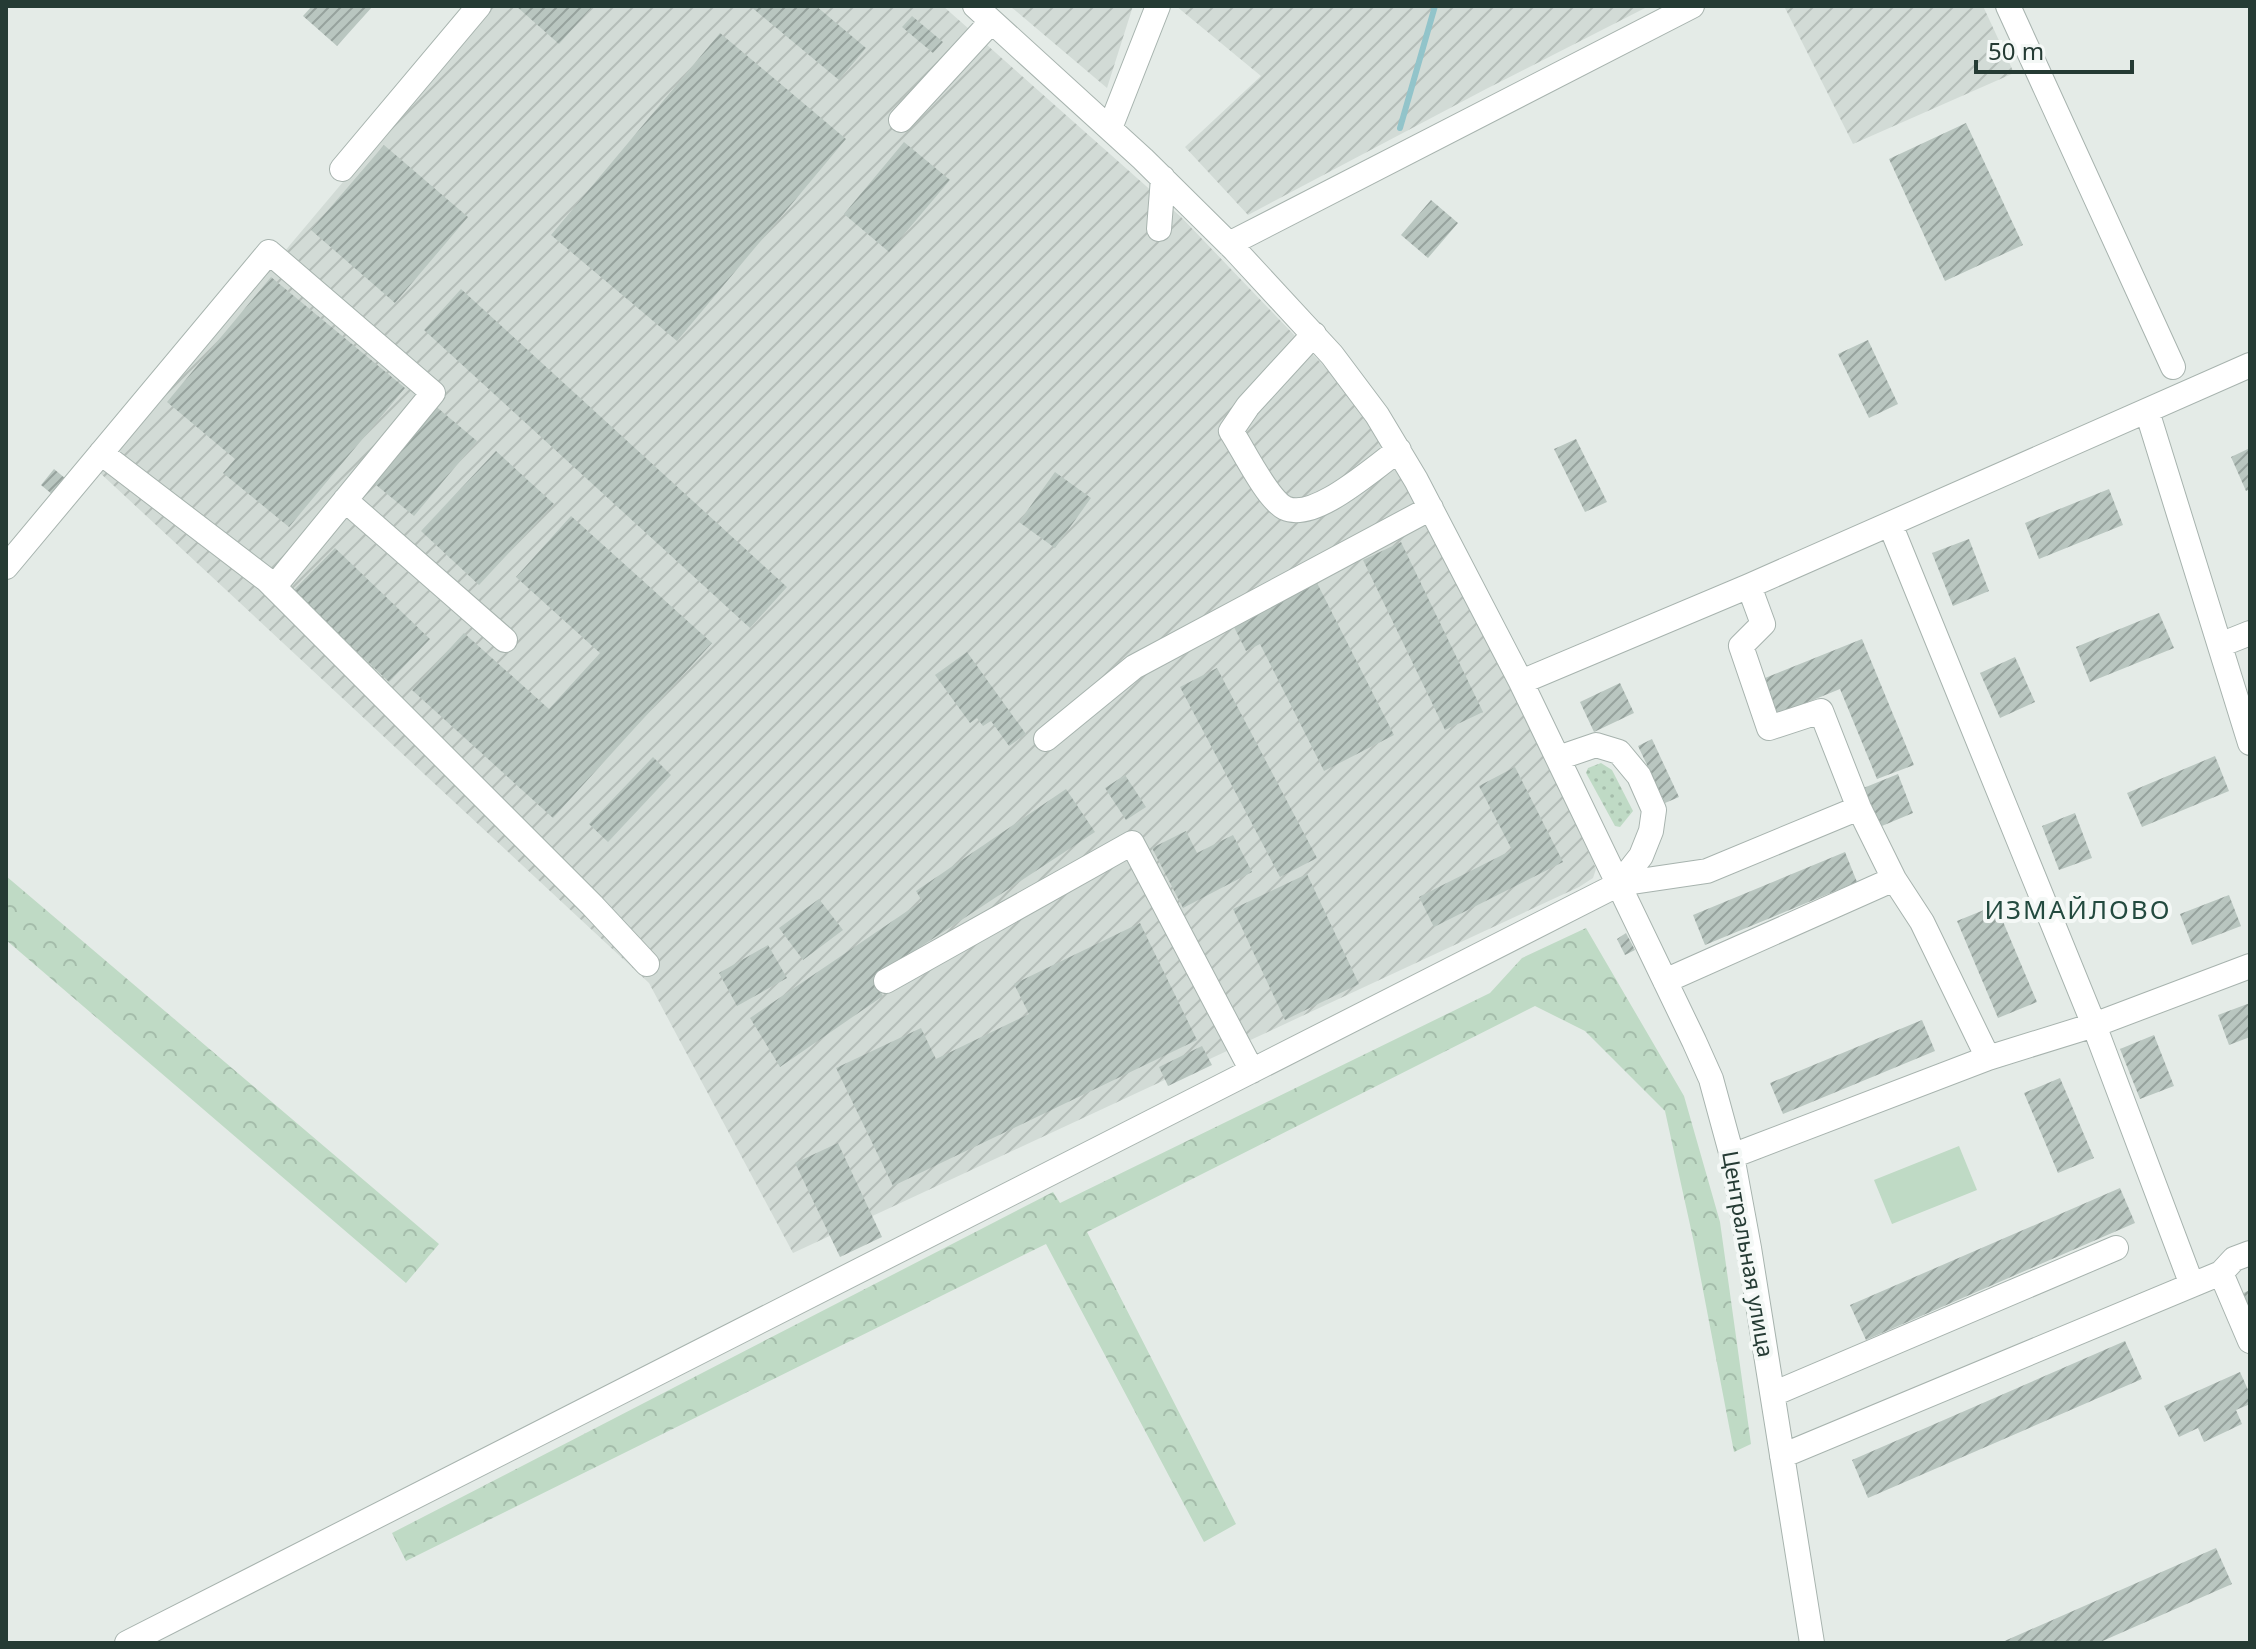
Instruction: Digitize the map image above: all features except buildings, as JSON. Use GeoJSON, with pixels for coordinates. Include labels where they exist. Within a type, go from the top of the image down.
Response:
{"type":"FeatureCollection","features":[{"type":"Feature","properties":{"kind":"street"},"geometry":{"type":"LineString","coordinates":[[342,169],[479,6]]}},
{"type":"Feature","properties":{"kind":"street"},"geometry":{"type":"LineString","coordinates":[[1110,128],[1158,6]]}},
{"type":"Feature","properties":{"kind":"street"},"geometry":{"type":"LineString","coordinates":[[1229,244],[1692,6]]}},
{"type":"Feature","properties":{"kind":"street"},"geometry":{"type":"LineString","coordinates":[[2008,6],[2173,367]]}},
{"type":"Feature","properties":{"kind":"street"},"geometry":{"type":"LineString","coordinates":[[901,120],[983,14]]}},
{"type":"Feature","properties":{"kind":"street","name":"Центральная улица"},"geometry":{"type":"LineString","coordinates":[[983,14],[1163,178],[1314,334],[1358,389],[1399,450],[1521,682],[1711,1079],[1732,1156],[1749,1248],[1812,1643]]}},
{"type":"Feature","properties":{"kind":"street"},"geometry":{"type":"LineString","coordinates":[[1159,229],[1163,178]]}},
{"type":"Feature","properties":{"kind":"street"},"geometry":{"type":"LineString","coordinates":[[6,567],[269,252],[433,393],[274,587]]}},
{"type":"Feature","properties":{"kind":"street"},"geometry":{"type":"LineString","coordinates":[[1314,334],[1248,406],[1231,431],[1265,489],[1285,508],[1307,510],[1333,499],[1399,450]]}},
{"type":"Feature","properties":{"kind":"street"},"geometry":{"type":"LineString","coordinates":[[1521,682],[1749,586],[2250,365]]}},
{"type":"Feature","properties":{"kind":"street"},"geometry":{"type":"LineString","coordinates":[[2147,411],[2250,743]]}},
{"type":"Feature","properties":{"kind":"street"},"geometry":{"type":"LineString","coordinates":[[101,453],[274,587],[647,964]]}},
{"type":"Feature","properties":{"kind":"street"},"geometry":{"type":"LineString","coordinates":[[345,500],[505,640]]}},
{"type":"Feature","properties":{"kind":"street"},"geometry":{"type":"LineString","coordinates":[[1046,739],[1134,667],[1431,508]]}},
{"type":"Feature","properties":{"kind":"street"},"geometry":{"type":"LineString","coordinates":[[1890,524],[2094,1025],[2192,1285]]}},
{"type":"Feature","properties":{"kind":"street"},"geometry":{"type":"LineString","coordinates":[[1749,586],[1763,624],[1741,646],[1769,728],[1821,711],[1859,808],[1894,879],[1922,922],[1988,1058]]}},
{"type":"Feature","properties":{"kind":"street"},"geometry":{"type":"LineString","coordinates":[[2220,645],[2250,633]]}},
{"type":"Feature","properties":{"kind":"street"},"geometry":{"type":"LineString","coordinates":[[1558,758],[1596,745],[1619,752],[1639,776],[1654,810],[1651,831],[1641,856],[1619,884]]}},
{"type":"Feature","properties":{"kind":"street"},"geometry":{"type":"LineString","coordinates":[[127,1643],[1619,884],[1707,871],[1859,808]]}},
{"type":"Feature","properties":{"kind":"street"},"geometry":{"type":"LineString","coordinates":[[886,981],[1132,843],[1252,1071]]}},
{"type":"Feature","properties":{"kind":"street"},"geometry":{"type":"LineString","coordinates":[[1665,981],[1894,879]]}},
{"type":"Feature","properties":{"kind":"street"},"geometry":{"type":"LineString","coordinates":[[1732,1156],[1988,1058],[2094,1025],[2250,966]]}},
{"type":"Feature","properties":{"kind":"street"},"geometry":{"type":"LineString","coordinates":[[1773,1394],[2116,1248]]}},
{"type":"Feature","properties":{"kind":"street"},"geometry":{"type":"LineString","coordinates":[[2250,1253],[2234,1259],[2233,1281],[2250,1341]]}},
{"type":"Feature","properties":{"kind":"street"},"geometry":{"type":"LineString","coordinates":[[1782,1456],[2192,1285],[2233,1281]]}},
{"type":"Feature","properties":{"kind":"shaded area"},"geometry":{"type":"Polygon","coordinates":[[[491,6],[943,6],[1181,217],[1367,411],[1521,708],[1592,859],[1596,869],[1593,878],[793,1253],[649,983],[99,472],[491,6]]]}},
{"type":"Feature","properties":{"kind":"shaded area"},"geometry":{"type":"Polygon","coordinates":[[[1010,6],[1133,6],[1107,88],[1010,6]]]}},
{"type":"Feature","properties":{"kind":"shaded area"},"geometry":{"type":"Polygon","coordinates":[[[1176,6],[1649,6],[1248,215],[1185,147],[1261,76],[1176,6]]]}},
{"type":"Feature","properties":{"kind":"shaded area"},"geometry":{"type":"Polygon","coordinates":[[[1784,6],[1983,6],[2014,73],[1853,144],[1784,6]]]}},
{"type":"Feature","properties":{"kind":"green space"},"geometry":{"type":"Polygon","coordinates":[[[1601,763],[1612,770],[1633,811],[1620,827],[1615,826],[1586,773],[1588,768],[1601,763]]]}},
{"type":"Feature","properties":{"kind":"green space"},"geometry":{"type":"Polygon","coordinates":[[[6,876],[439,1244],[406,1283],[6,940],[6,876]]]}},
{"type":"Feature","properties":{"kind":"green space"},"geometry":{"type":"Polygon","coordinates":[[[1586,928],[1684,1096],[1720,1222],[1751,1444],[1734,1452],[1665,1111],[1585,1031],[1535,1006],[1087,1232],[1236,1524],[1204,1542],[1046,1244],[406,1561],[392,1533],[1053,1192],[1060,1203],[1490,993],[1522,958],[1586,928]]]}},
{"type":"Feature","properties":{"kind":"green space"},"geometry":{"type":"Polygon","coordinates":[[[1959,1146],[1977,1190],[1892,1224],[1874,1180],[1959,1146]]]}},
{"type":"Feature","properties":{"kind":"waterway"},"geometry":{"type":"LineString","coordinates":[[1400,128],[1435,6]]}},
{"type":"Feature","properties":{"kind":"district","name":"ИЗМАЙЛОВО"},"geometry":{"type":"Point","coordinates":[2078,910]}}]}
